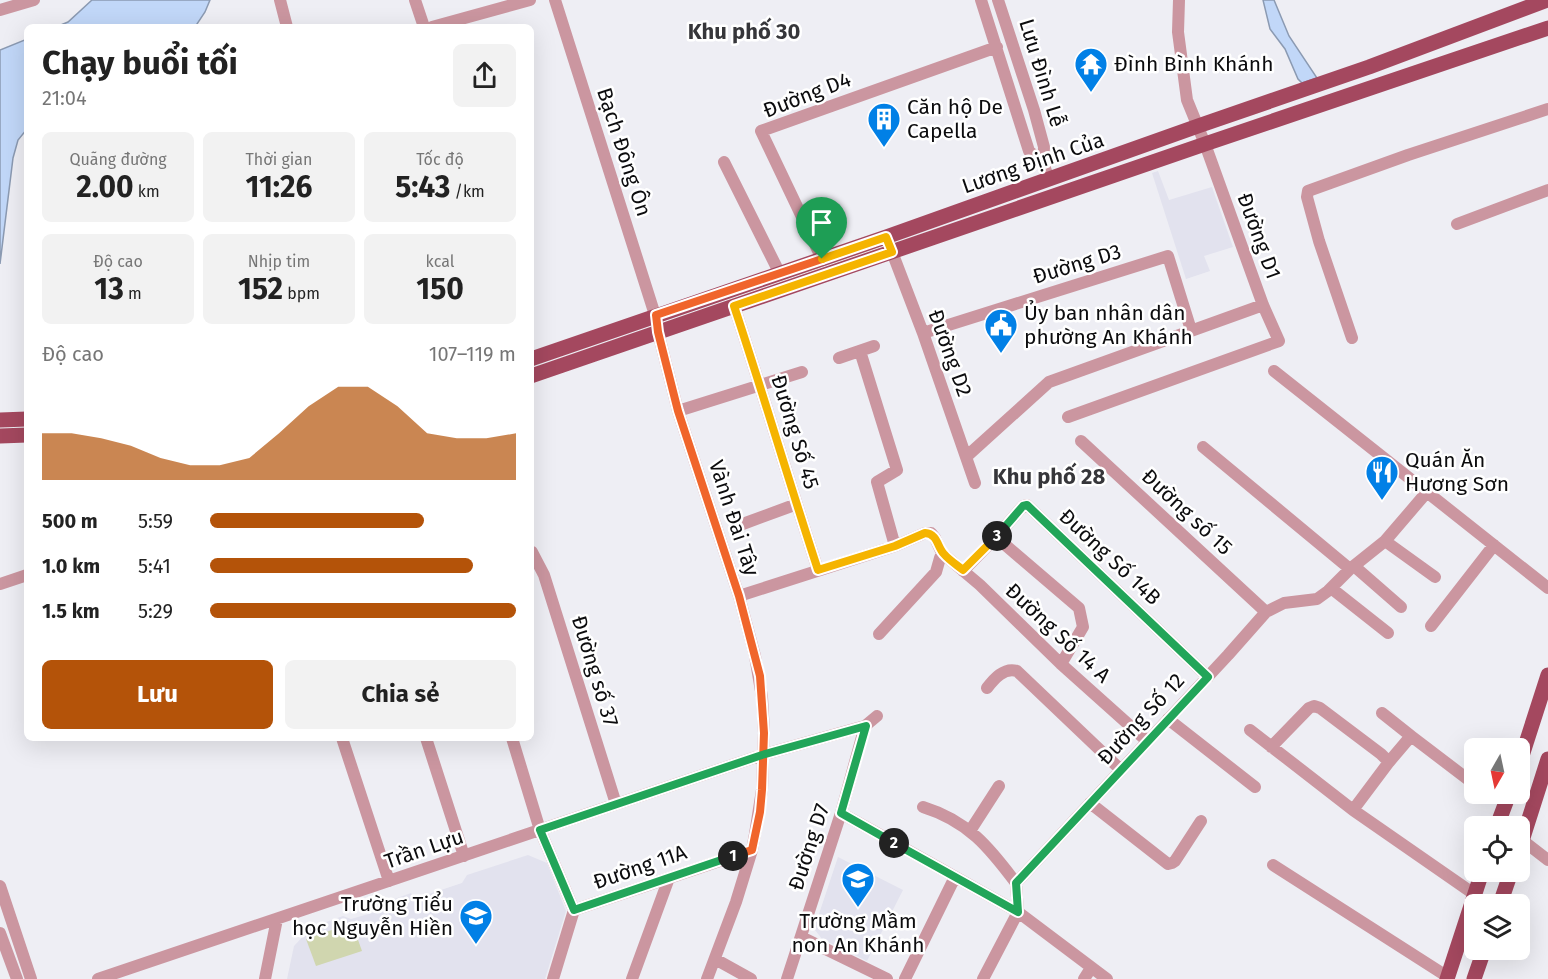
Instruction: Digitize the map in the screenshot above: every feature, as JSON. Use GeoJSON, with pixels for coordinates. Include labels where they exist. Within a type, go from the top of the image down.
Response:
{"type":"FeatureCollection","features":[{"type":"Feature","properties":{"kind":"main road","name":"Lương Định Của"},"geometry":{"type":"LineString","coordinates":[[534,375],[734,306],[1049,179],[1369,67],[1547,0]]}},
{"type":"Feature","properties":{"kind":"main road","name":"Lương Định Của"},"geometry":{"type":"LineString","coordinates":[[534,358],[822,259],[889,244],[1205,144],[1548,28]]}},
{"type":"Feature","properties":{"kind":"main road"},"geometry":{"type":"LineString","coordinates":[[0,420],[24,419]]}},
{"type":"Feature","properties":{"kind":"main road"},"geometry":{"type":"LineString","coordinates":[[0,436],[24,435]]}},
{"type":"Feature","properties":{"kind":"main road"},"geometry":{"type":"LineString","coordinates":[[1528,738],[1548,675]]}},
{"type":"Feature","properties":{"kind":"main road"},"geometry":{"type":"LineString","coordinates":[[1530,816],[1548,759]]}},
{"type":"Feature","properties":{"kind":"main road"},"geometry":{"type":"LineString","coordinates":[[1474,894],[1478,882]]}},
{"type":"Feature","properties":{"kind":"main road"},"geometry":{"type":"LineString","coordinates":[[1447,978],[1464,926]]}},
{"type":"Feature","properties":{"kind":"main road"},"geometry":{"type":"LineString","coordinates":[[1456,951],[1464,952]]}},
{"type":"Feature","properties":{"kind":"main road"},"geometry":{"type":"LineString","coordinates":[[1474,979],[1481,960]]}},
{"type":"Feature","properties":{"kind":"street"},"geometry":{"type":"LineString","coordinates":[[0,10],[34,0]]}},
{"type":"Feature","properties":{"kind":"street"},"geometry":{"type":"LineString","coordinates":[[280,0],[286,24]]}},
{"type":"Feature","properties":{"kind":"street"},"geometry":{"type":"LineString","coordinates":[[415,0],[423,24]]}},
{"type":"Feature","properties":{"kind":"street"},"geometry":{"type":"LineString","coordinates":[[440,24],[489,5],[530,0]]}},
{"type":"Feature","properties":{"kind":"street","name":"Bạch Đông Ôn"},"geometry":{"type":"LineString","coordinates":[[555,0],[656,315]]}},
{"type":"Feature","properties":{"kind":"street","name":"Lưu Đình Lễ"},"geometry":{"type":"LineString","coordinates":[[981,0],[1029,151],[1042,163]]}},
{"type":"Feature","properties":{"kind":"street","name":"Lưu Đình Lễ"},"geometry":{"type":"LineString","coordinates":[[998,0],[1044,147],[1042,163]]}},
{"type":"Feature","properties":{"kind":"street","name":"Đường D1"},"geometry":{"type":"LineString","coordinates":[[1068,417],[1279,341],[1263,305],[1187,100],[1178,32],[1179,0]]}},
{"type":"Feature","properties":{"kind":"street","name":"Đường D4"},"geometry":{"type":"LineString","coordinates":[[822,259],[761,131],[997,47]]}},
{"type":"Feature","properties":{"kind":"street"},"geometry":{"type":"LineString","coordinates":[[1352,338],[1319,241],[1307,197],[1308,191],[1548,109]]}},
{"type":"Feature","properties":{"kind":"street"},"geometry":{"type":"LineString","coordinates":[[724,162],[780,274]]}},
{"type":"Feature","properties":{"kind":"street"},"geometry":{"type":"LineString","coordinates":[[1042,163],[1049,179]]}},
{"type":"Feature","properties":{"kind":"street"},"geometry":{"type":"LineString","coordinates":[[1457,224],[1548,190]]}},
{"type":"Feature","properties":{"kind":"street","name":"Đường D2"},"geometry":{"type":"LineString","coordinates":[[889,244],[923,333],[975,483]]}},
{"type":"Feature","properties":{"kind":"street","name":"Đường D3"},"geometry":{"type":"LineString","coordinates":[[923,333],[1168,256],[1191,330]]}},
{"type":"Feature","properties":{"kind":"street"},"geometry":{"type":"LineString","coordinates":[[966,457],[1049,382],[1263,305]]}},
{"type":"Feature","properties":{"kind":"street","name":"Đường Số 45"},"geometry":{"type":"LineString","coordinates":[[734,306],[818,570]]}},
{"type":"Feature","properties":{"kind":"street","name":"Vành Đai Tây"},"geometry":{"type":"LineString","coordinates":[[656,315],[658,332],[678,411],[739,596],[760,676],[764,733],[760,812],[752,850],[736,902],[707,979]]}},
{"type":"Feature","properties":{"kind":"street"},"geometry":{"type":"LineString","coordinates":[[839,358],[874,346]]}},
{"type":"Feature","properties":{"kind":"street"},"geometry":{"type":"LineString","coordinates":[[739,596],[895,546],[877,482],[897,470],[860,351]]}},
{"type":"Feature","properties":{"kind":"street"},"geometry":{"type":"LineString","coordinates":[[1274,371],[1548,588]]}},
{"type":"Feature","properties":{"kind":"street"},"geometry":{"type":"LineString","coordinates":[[678,411],[802,372]]}},
{"type":"Feature","properties":{"kind":"street","name":"Đường số 15"},"geometry":{"type":"LineString","coordinates":[[1081,441],[1266,612]]}},
{"type":"Feature","properties":{"kind":"street"},"geometry":{"type":"LineString","coordinates":[[1203,447],[1401,607]]}},
{"type":"Feature","properties":{"kind":"street","name":"Đường Số 12"},"geometry":{"type":"LineString","coordinates":[[1016,883],[1266,612],[1284,603],[1317,599],[1385,541],[1427,492]]}},
{"type":"Feature","properties":{"kind":"street"},"geometry":{"type":"LineString","coordinates":[[740,525],[796,504]]}},
{"type":"Feature","properties":{"kind":"street","name":"Đường Số 14B"},"geometry":{"type":"LineString","coordinates":[[963,570],[1023,506],[1027,505],[1208,677]]}},
{"type":"Feature","properties":{"kind":"street","name":"Đường Số 14 A"},"geometry":{"type":"LineString","coordinates":[[895,546],[925,533],[931,534],[942,553],[1147,741]]}},
{"type":"Feature","properties":{"kind":"street"},"geometry":{"type":"LineString","coordinates":[[996,537],[1079,608],[1083,627],[1061,664]]}},
{"type":"Feature","properties":{"kind":"street"},"geometry":{"type":"LineString","coordinates":[[1385,541],[1435,577]]}},
{"type":"Feature","properties":{"kind":"street"},"geometry":{"type":"LineString","coordinates":[[1431,626],[1494,545]]}},
{"type":"Feature","properties":{"kind":"street"},"geometry":{"type":"LineString","coordinates":[[879,634],[936,572],[942,553]]}},
{"type":"Feature","properties":{"kind":"street","name":"Đường số 37"},"geometry":{"type":"LineString","coordinates":[[534,556],[544,575],[616,804]]}},
{"type":"Feature","properties":{"kind":"street"},"geometry":{"type":"LineString","coordinates":[[0,584],[24,576]]}},
{"type":"Feature","properties":{"kind":"street"},"geometry":{"type":"LineString","coordinates":[[1331,588],[1388,633]]}},
{"type":"Feature","properties":{"kind":"street"},"geometry":{"type":"LineString","coordinates":[[987,688],[1002,673],[1012,669],[1017,670],[1121,770]]}},
{"type":"Feature","properties":{"kind":"street"},"geometry":{"type":"LineString","coordinates":[[1271,747],[1309,708],[1314,706],[1320,708],[1389,762]]}},
{"type":"Feature","properties":{"kind":"street"},"geometry":{"type":"LineString","coordinates":[[1383,713],[1464,776]]}},
{"type":"Feature","properties":{"kind":"street"},"geometry":{"type":"LineString","coordinates":[[762,755],[866,726],[877,716]]}},
{"type":"Feature","properties":{"kind":"street"},"geometry":{"type":"LineString","coordinates":[[1168,719],[1255,787]]}},
{"type":"Feature","properties":{"kind":"street","name":"Đường D7"},"geometry":{"type":"LineString","coordinates":[[787,979],[841,813],[866,726]]}},
{"type":"Feature","properties":{"kind":"street"},"geometry":{"type":"LineString","coordinates":[[1250,730],[1353,810],[1474,894]]}},
{"type":"Feature","properties":{"kind":"street"},"geometry":{"type":"LineString","coordinates":[[1353,810],[1411,736]]}},
{"type":"Feature","properties":{"kind":"street"},"geometry":{"type":"LineString","coordinates":[[343,741],[389,881]]}},
{"type":"Feature","properties":{"kind":"street"},"geometry":{"type":"LineString","coordinates":[[427,741],[464,856]]}},
{"type":"Feature","properties":{"kind":"street"},"geometry":{"type":"LineString","coordinates":[[513,741],[540,830],[574,910],[553,979]]}},
{"type":"Feature","properties":{"kind":"street","name":"Trần Lựu"},"geometry":{"type":"LineString","coordinates":[[98,979],[762,755]]}},
{"type":"Feature","properties":{"kind":"street"},"geometry":{"type":"LineString","coordinates":[[970,831],[999,786]]}},
{"type":"Feature","properties":{"kind":"street"},"geometry":{"type":"LineString","coordinates":[[1090,803],[1168,864],[1175,861],[1201,821]]}},
{"type":"Feature","properties":{"kind":"street"},"geometry":{"type":"LineString","coordinates":[[923,807],[941,812],[970,831],[993,853],[1016,883],[1018,912],[983,979]]}},
{"type":"Feature","properties":{"kind":"street"},"geometry":{"type":"LineString","coordinates":[[841,813],[1018,912],[1107,979]]}},
{"type":"Feature","properties":{"kind":"street"},"geometry":{"type":"LineString","coordinates":[[1530,849],[1548,860]]}},
{"type":"Feature","properties":{"kind":"street","name":"Đường 11A"},"geometry":{"type":"LineString","coordinates":[[574,910],[752,850]]}},
{"type":"Feature","properties":{"kind":"street"},"geometry":{"type":"LineString","coordinates":[[1273,865],[1447,978]]}},
{"type":"Feature","properties":{"kind":"street"},"geometry":{"type":"LineString","coordinates":[[905,979],[955,877]]}},
{"type":"Feature","properties":{"kind":"street"},"geometry":{"type":"LineString","coordinates":[[632,979],[669,878]]}},
{"type":"Feature","properties":{"kind":"street"},"geometry":{"type":"LineString","coordinates":[[0,886],[31,979]]}},
{"type":"Feature","properties":{"kind":"street"},"geometry":{"type":"LineString","coordinates":[[265,979],[277,919]]}},
{"type":"Feature","properties":{"kind":"street"},"geometry":{"type":"LineString","coordinates":[[0,933],[17,979]]}},
{"type":"Feature","properties":{"kind":"street"},"geometry":{"type":"LineString","coordinates":[[801,937],[887,979]]}},
{"type":"Feature","properties":{"kind":"street"},"geometry":{"type":"LineString","coordinates":[[715,959],[751,979]]}},
{"type":"Feature","properties":{"kind":"street"},"geometry":{"type":"LineString","coordinates":[[1084,979],[1091,968]]}},
{"type":"Feature","properties":{"kind":"shaded area"},"geometry":{"type":"Polygon","coordinates":[[[1158,171],[1169,200],[1212,187],[1233,247],[1204,256],[1210,271],[1186,279],[1152,173],[1158,171]]]}},
{"type":"Feature","properties":{"kind":"shaded area","name":"Trường Tiểu học Nguyễn Hiền"},"geometry":{"type":"Polygon","coordinates":[[[528,855],[547,863],[566,911],[545,979],[287,979],[294,946],[312,927],[343,916],[351,919],[379,911],[378,905],[411,893],[414,899],[462,883],[467,875],[528,855]]]}},
{"type":"Feature","properties":{"kind":"shaded area","name":"Trường Mầm non An Khánh"},"geometry":{"type":"Polygon","coordinates":[[[838,857],[903,890],[867,961],[822,939],[815,930],[838,857]]]}},
{"type":"Feature","properties":{"kind":"green space"},"geometry":{"type":"Polygon","coordinates":[[[352,923],[362,951],[316,966],[306,939],[352,923]]]}},
{"type":"Feature","properties":{"kind":"water"},"geometry":{"type":"Polygon","coordinates":[[[92,0],[210,0],[197,24],[63,24],[92,0]]]}},
{"type":"Feature","properties":{"kind":"water"},"geometry":{"type":"Polygon","coordinates":[[[1263,0],[1274,0],[1289,36],[1317,78],[1302,83],[1298,79],[1285,49],[1270,29],[1263,0]]]}},
{"type":"Feature","properties":{"kind":"water"},"geometry":{"type":"Polygon","coordinates":[[[24,40],[24,133],[18,140],[13,158],[0,264],[0,50],[24,40]]]}},
{"type":"Feature","properties":{"kind":"place","name":"Đình Bình Khánh"},"geometry":{"type":"Point","coordinates":[1091,93]}},
{"type":"Feature","properties":{"kind":"place","name":"Căn hộ De Capella"},"geometry":{"type":"Point","coordinates":[884,148]}},
{"type":"Feature","properties":{"kind":"place","name":"Ủy ban nhân dân phường An Khánh"},"geometry":{"type":"Point","coordinates":[1001,354]}},
{"type":"Feature","properties":{"kind":"place","name":"Quán Ăn Hương Sơn"},"geometry":{"type":"Point","coordinates":[1382,501]}},
{"type":"Feature","properties":{"kind":"place","name":"Trường Mầm non An Khánh"},"geometry":{"type":"Point","coordinates":[858,908]}},
{"type":"Feature","properties":{"kind":"place","name":"Trường Tiểu học Nguyễn Hiền"},"geometry":{"type":"Point","coordinates":[476,945]}},
{"type":"Feature","properties":{"kind":"district","name":"Khu phố 30"},"geometry":{"type":"Point","coordinates":[744,31]}},
{"type":"Feature","properties":{"kind":"district","name":"Khu phố 28"},"geometry":{"type":"Point","coordinates":[1049,476]}},
{"type":"Feature","properties":{"kind":"route"},"geometry":{"type":"LineString","coordinates":[[822,259],[656,315],[658,332],[678,411],[739,596],[760,676],[764,733],[762,755],[762,790],[752,850],[574,910],[540,830],[762,755],[866,726],[841,813],[1018,912],[1016,883],[1208,677],[1027,505],[1023,506],[963,570],[942,553],[931,534],[925,533],[895,546],[818,570],[734,306],[892,252],[886,237],[822,259]]}}]}
